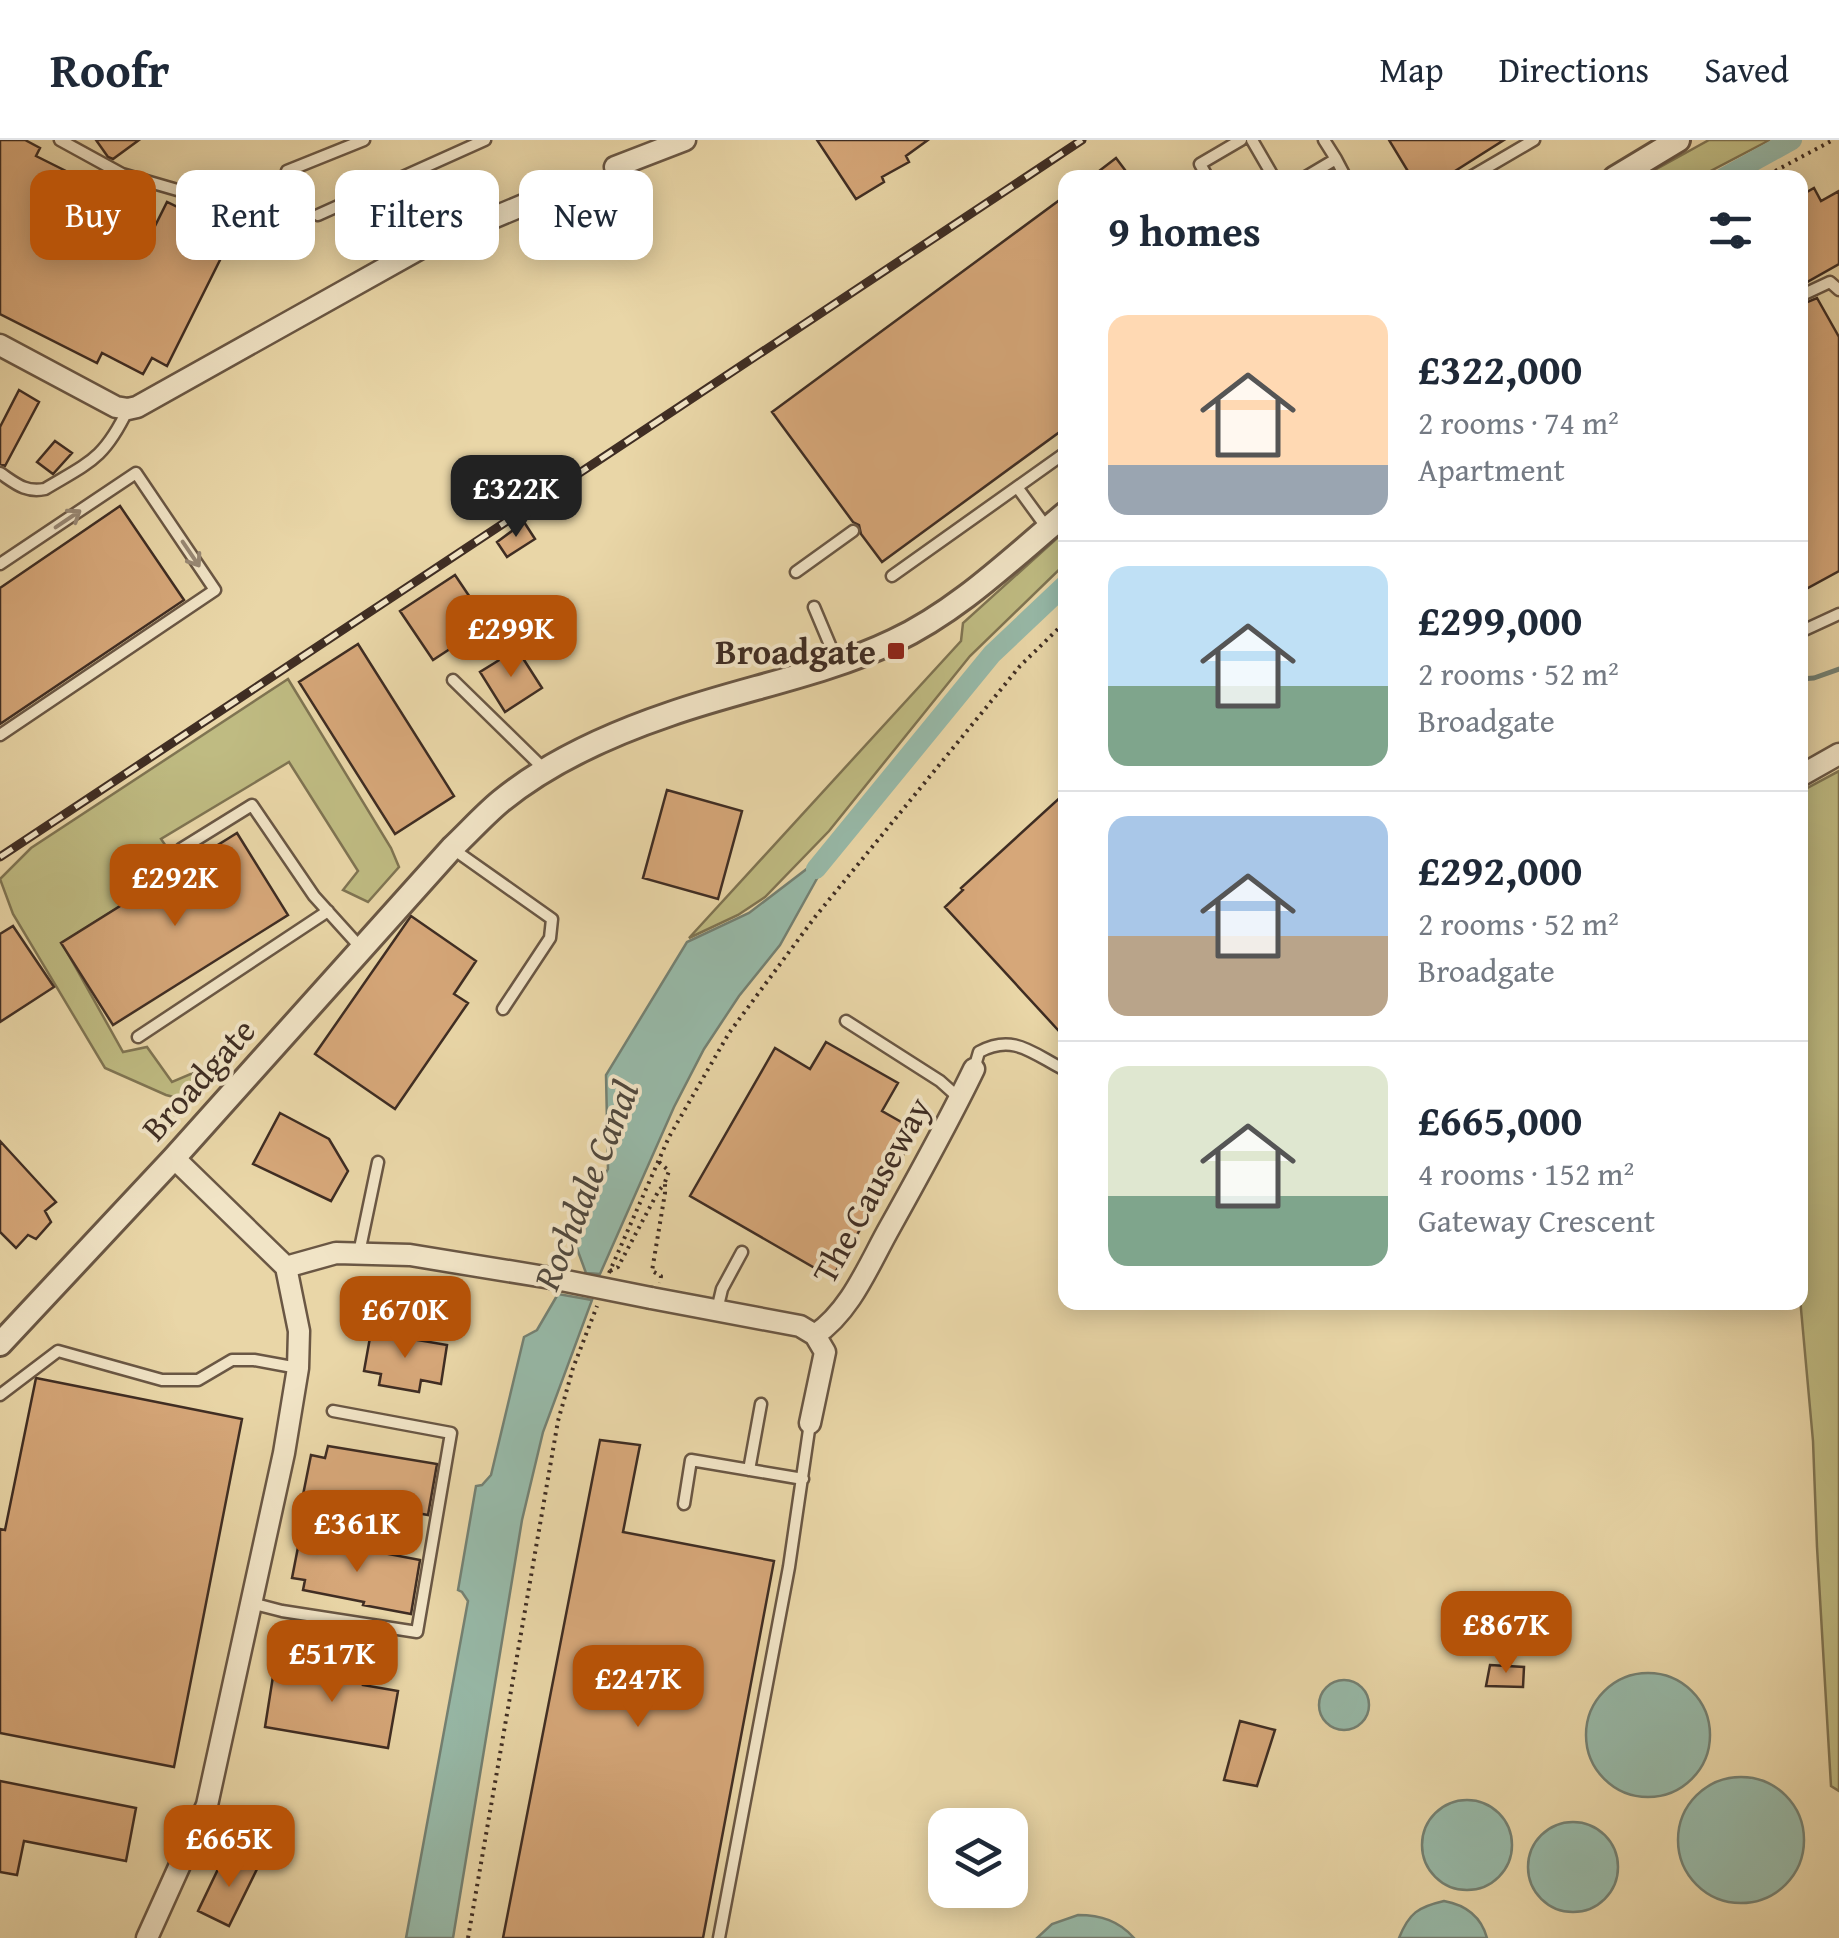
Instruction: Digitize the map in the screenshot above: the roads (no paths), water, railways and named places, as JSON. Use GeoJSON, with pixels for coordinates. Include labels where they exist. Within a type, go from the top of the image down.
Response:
{"type":"FeatureCollection","features":[{"type":"Feature","properties":{"kind":"street"},"geometry":{"type":"LineString","coordinates":[[614,166],[684,140]]}},
{"type":"Feature","properties":{"kind":"street"},"geometry":{"type":"LineString","coordinates":[[1628,170],[1678,140]]}},
{"type":"Feature","properties":{"kind":"street"},"geometry":{"type":"LineString","coordinates":[[0,345],[128,410],[161,396],[421,248],[519,207]]}},
{"type":"Feature","properties":{"kind":"street","name":"Broadgate"},"geometry":{"type":"LineString","coordinates":[[0,1343],[174,1158],[452,848],[501,801],[545,770],[592,745],[669,714],[838,664],[896,640],[953,606],[1056,522]]}},
{"type":"Feature","properties":{"kind":"street"},"geometry":{"type":"LineString","coordinates":[[1808,771],[1839,754]]}},
{"type":"Feature","properties":{"kind":"street","name":"The Causeway"},"geometry":{"type":"LineString","coordinates":[[816,1335],[837,1317],[861,1279],[974,1069]]}},
{"type":"Feature","properties":{"kind":"street"},"geometry":{"type":"LineString","coordinates":[[148,1938],[207,1805],[284,1453],[298,1368],[299,1331],[286,1267],[174,1158]]}},
{"type":"Feature","properties":{"kind":"street","name":"The Causeway"},"geometry":{"type":"LineString","coordinates":[[286,1267],[336,1253],[410,1255],[800,1326],[816,1335],[824,1352],[810,1423]]}},
{"type":"Feature","properties":{"kind":"lane"},"geometry":{"type":"LineString","coordinates":[[60,140],[122,174],[176,190]]}},
{"type":"Feature","properties":{"kind":"lane"},"geometry":{"type":"LineString","coordinates":[[289,170],[364,140]]}},
{"type":"Feature","properties":{"kind":"lane"},"geometry":{"type":"LineString","coordinates":[[318,214],[485,140]]}},
{"type":"Feature","properties":{"kind":"lane"},"geometry":{"type":"LineString","coordinates":[[1203,170],[1200,164],[1240,140]]}},
{"type":"Feature","properties":{"kind":"lane"},"geometry":{"type":"LineString","coordinates":[[1252,140],[1269,170]]}},
{"type":"Feature","properties":{"kind":"lane"},"geometry":{"type":"LineString","coordinates":[[1324,140],[1342,170]]}},
{"type":"Feature","properties":{"kind":"lane"},"geometry":{"type":"LineString","coordinates":[[1483,170],[1534,140]]}},
{"type":"Feature","properties":{"kind":"lane"},"geometry":{"type":"LineString","coordinates":[[1317,170],[1336,159]]}},
{"type":"Feature","properties":{"kind":"lane"},"geometry":{"type":"LineString","coordinates":[[1808,292],[1830,282],[1839,290]]}},
{"type":"Feature","properties":{"kind":"lane"},"geometry":{"type":"LineString","coordinates":[[0,473],[24,489],[45,489],[100,455],[128,410]]}},
{"type":"Feature","properties":{"kind":"lane"},"geometry":{"type":"LineString","coordinates":[[892,576],[1058,458]]}},
{"type":"Feature","properties":{"kind":"lane"},"geometry":{"type":"LineString","coordinates":[[0,564],[136,474],[215,590],[0,735]]}},
{"type":"Feature","properties":{"kind":"lane"},"geometry":{"type":"LineString","coordinates":[[1017,487],[1056,522]]}},
{"type":"Feature","properties":{"kind":"lane"},"geometry":{"type":"LineString","coordinates":[[796,572],[853,531]]}},
{"type":"Feature","properties":{"kind":"lane"},"geometry":{"type":"LineString","coordinates":[[814,607],[838,664]]}},
{"type":"Feature","properties":{"kind":"lane"},"geometry":{"type":"LineString","coordinates":[[1808,628],[1839,614]]}},
{"type":"Feature","properties":{"kind":"lane"},"geometry":{"type":"LineString","coordinates":[[454,680],[545,770]]}},
{"type":"Feature","properties":{"kind":"lane"},"geometry":{"type":"LineString","coordinates":[[182,848],[252,805],[314,896],[362,949]]}},
{"type":"Feature","properties":{"kind":"lane"},"geometry":{"type":"LineString","coordinates":[[452,848],[552,919],[550,938],[502,1009]]}},
{"type":"Feature","properties":{"kind":"lane"},"geometry":{"type":"LineString","coordinates":[[138,1038],[328,911]]}},
{"type":"Feature","properties":{"kind":"lane"},"geometry":{"type":"LineString","coordinates":[[846,1022],[940,1081],[960,1098]]}},
{"type":"Feature","properties":{"kind":"lane"},"geometry":{"type":"LineString","coordinates":[[974,1069],[980,1052],[1000,1043],[1014,1044],[1058,1066]]}},
{"type":"Feature","properties":{"kind":"lane"},"geometry":{"type":"LineString","coordinates":[[359,1253],[378,1162]]}},
{"type":"Feature","properties":{"kind":"lane"},"geometry":{"type":"LineString","coordinates":[[717,1311],[722,1290],[742,1252]]}},
{"type":"Feature","properties":{"kind":"lane"},"geometry":{"type":"LineString","coordinates":[[0,1394],[58,1351],[162,1380],[198,1380],[232,1360],[298,1368]]}},
{"type":"Feature","properties":{"kind":"lane"},"geometry":{"type":"LineString","coordinates":[[749,1470],[761,1404]]}},
{"type":"Feature","properties":{"kind":"lane"},"geometry":{"type":"LineString","coordinates":[[252,1603],[417,1632],[451,1433],[333,1411]]}},
{"type":"Feature","properties":{"kind":"lane"},"geometry":{"type":"LineString","coordinates":[[720,1938],[789,1567],[810,1423]]}},
{"type":"Feature","properties":{"kind":"lane"},"geometry":{"type":"LineString","coordinates":[[684,1504],[691,1460],[803,1479]]}},
{"type":"Feature","properties":{"kind":"waterway","name":"Rochdale Canal"},"geometry":{"type":"LineString","coordinates":[[1738,170],[1792,140]]}},
{"type":"Feature","properties":{"kind":"waterway","name":"Rochdale Canal"},"geometry":{"type":"LineString","coordinates":[[816,869],[992,654],[1058,592]]}},
{"type":"Feature","properties":{"kind":"waterway"},"geometry":{"type":"LineString","coordinates":[[1808,678],[1839,669]]}},
{"type":"Feature","properties":{"kind":"railway"},"geometry":{"type":"LineString","coordinates":[[0,857],[1082,140]]}},
{"type":"Feature","properties":{"kind":"place","name":"Broadgate"},"geometry":{"type":"Point","coordinates":[896,651]}}]}
